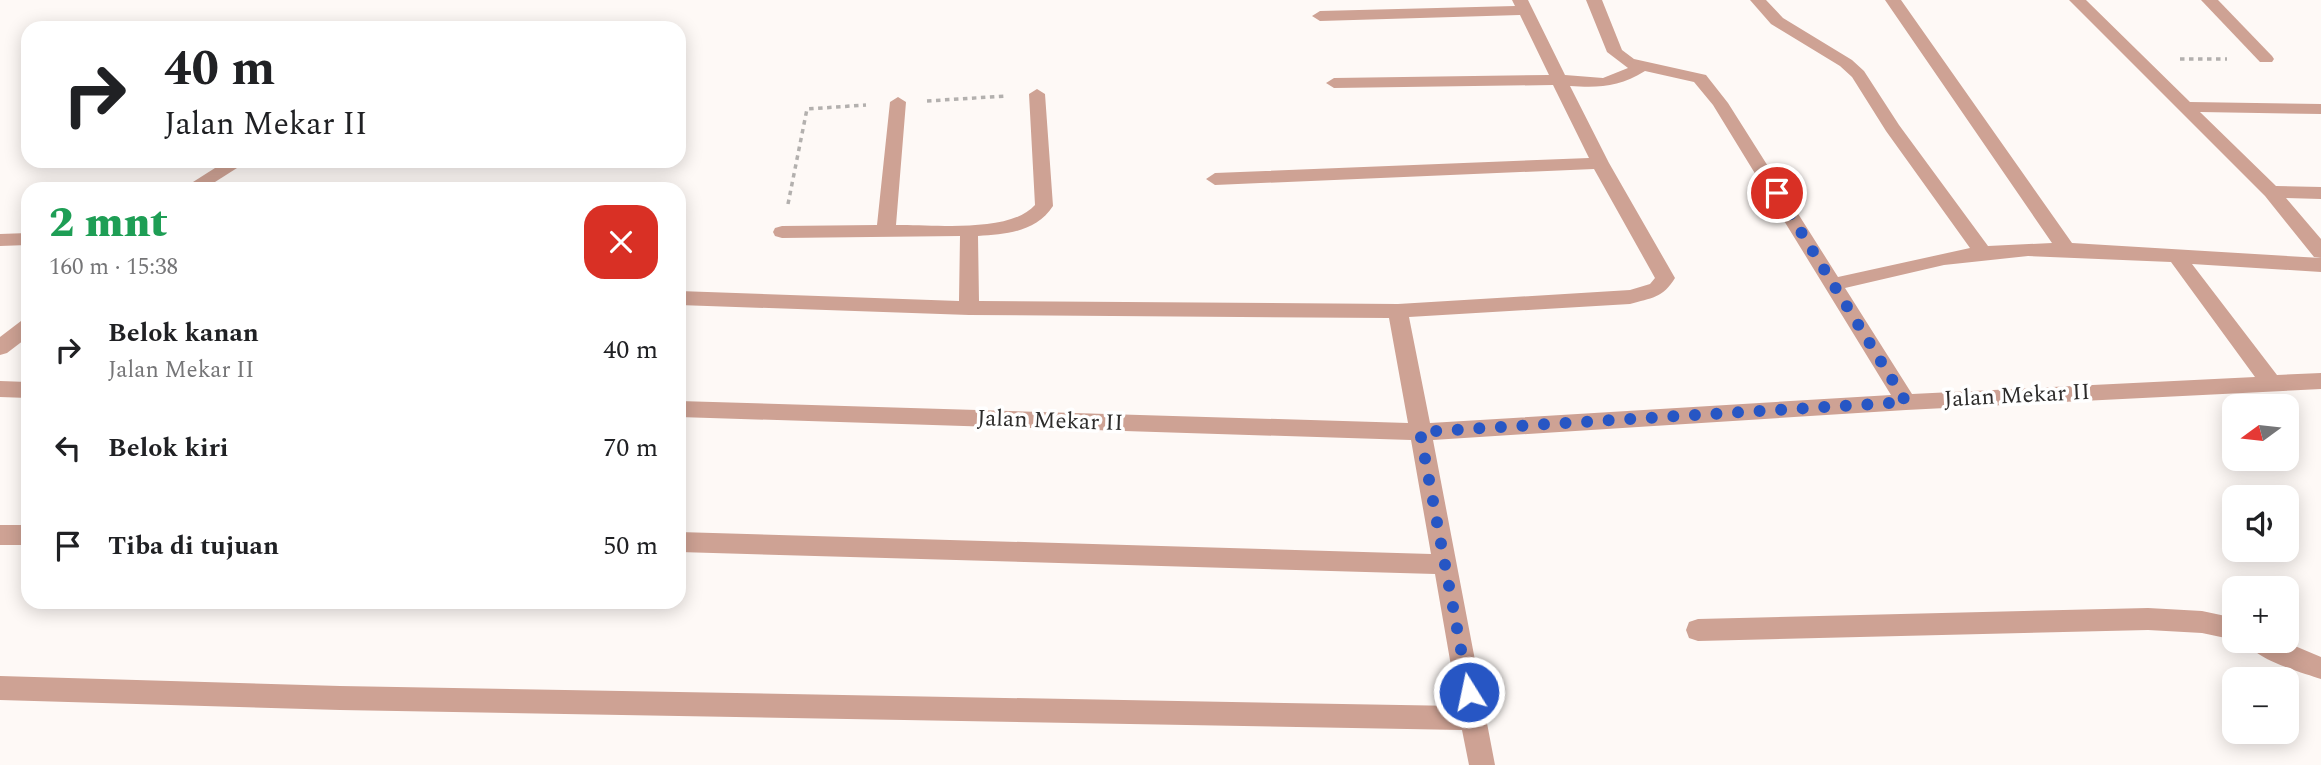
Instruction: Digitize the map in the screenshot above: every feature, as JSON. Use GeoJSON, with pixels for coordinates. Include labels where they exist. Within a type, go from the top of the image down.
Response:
{"type":"FeatureCollection","features":[{"type":"Feature","properties":{"kind":"street"},"geometry":{"type":"LineString","coordinates":[[1594,0],[1615,52],[1629,63],[1700,78],[1720,103],[1906,402]]}},
{"type":"Feature","properties":{"kind":"street"},"geometry":{"type":"LineString","coordinates":[[1758,0],[1784,25],[1846,63],[1858,74],[1892,127],[1983,252]]}},
{"type":"Feature","properties":{"kind":"street"},"geometry":{"type":"LineString","coordinates":[[1893,0],[2066,248]]}},
{"type":"Feature","properties":{"kind":"street"},"geometry":{"type":"LineString","coordinates":[[2077,0],[2272,192],[2321,252]]}},
{"type":"Feature","properties":{"kind":"street"},"geometry":{"type":"LineString","coordinates":[[2208,0],[2266,59]]}},
{"type":"Feature","properties":{"kind":"street"},"geometry":{"type":"LineString","coordinates":[[686,298],[969,308],[1398,311],[1630,298],[1657,289],[1665,278],[1600,163],[1522,5],[1320,16]]}},
{"type":"Feature","properties":{"kind":"street"},"geometry":{"type":"LineString","coordinates":[[1334,83],[1560,80],[1603,83],[1622,78],[1642,66]]}},
{"type":"Feature","properties":{"kind":"street"},"geometry":{"type":"LineString","coordinates":[[782,232],[969,230],[1021,226],[1035,218],[1044,206],[1037,94]]}},
{"type":"Feature","properties":{"kind":"street"},"geometry":{"type":"LineString","coordinates":[[886,232],[898,102]]}},
{"type":"Feature","properties":{"kind":"street"},"geometry":{"type":"LineString","coordinates":[[2186,107],[2321,108]]}},
{"type":"Feature","properties":{"kind":"street"},"geometry":{"type":"LineString","coordinates":[[1215,179],[1600,163]]}},
{"type":"Feature","properties":{"kind":"street"},"geometry":{"type":"LineString","coordinates":[[203,182],[227,168]]}},
{"type":"Feature","properties":{"kind":"street"},"geometry":{"type":"LineString","coordinates":[[2272,192],[2321,193]]}},
{"type":"Feature","properties":{"kind":"street"},"geometry":{"type":"LineString","coordinates":[[969,230],[969,308]]}},
{"type":"Feature","properties":{"kind":"street"},"geometry":{"type":"LineString","coordinates":[[0,240],[21,239]]}},
{"type":"Feature","properties":{"kind":"street"},"geometry":{"type":"LineString","coordinates":[[1835,284],[1983,252],[2066,248],[2176,256],[2263,258],[2321,265]]}},
{"type":"Feature","properties":{"kind":"street"},"geometry":{"type":"LineString","coordinates":[[2176,256],[2271,383]]}},
{"type":"Feature","properties":{"kind":"street"},"geometry":{"type":"LineString","coordinates":[[1398,311],[1482,765]]}},
{"type":"Feature","properties":{"kind":"street"},"geometry":{"type":"LineString","coordinates":[[0,348],[21,332]]}},
{"type":"Feature","properties":{"kind":"street","name":"Jalan Mekar II"},"geometry":{"type":"LineString","coordinates":[[686,409],[1420,432],[1906,402],[2321,382]]}},
{"type":"Feature","properties":{"kind":"street"},"geometry":{"type":"LineString","coordinates":[[0,389],[21,390]]}},
{"type":"Feature","properties":{"kind":"street"},"geometry":{"type":"LineString","coordinates":[[0,535],[21,535]]}},
{"type":"Feature","properties":{"kind":"street"},"geometry":{"type":"LineString","coordinates":[[686,542],[1445,564]]}},
{"type":"Feature","properties":{"kind":"street"},"geometry":{"type":"LineString","coordinates":[[1698,630],[2148,619],[2202,622],[2222,626]]}},
{"type":"Feature","properties":{"kind":"street"},"geometry":{"type":"LineString","coordinates":[[2285,653],[2321,668]]}},
{"type":"Feature","properties":{"kind":"street"},"geometry":{"type":"LineString","coordinates":[[0,688],[340,698],[1473,718]]}},
{"type":"Feature","properties":{"kind":"path"},"geometry":{"type":"LineString","coordinates":[[2137,59],[2266,59]]}},
{"type":"Feature","properties":{"kind":"path"},"geometry":{"type":"LineString","coordinates":[[782,232],[807,109],[1037,94]]}},
{"type":"Feature","properties":{"kind":"route"},"geometry":{"type":"LineString","coordinates":[[1469,692],[1420,432],[1906,402],[1777,193]]}}]}
